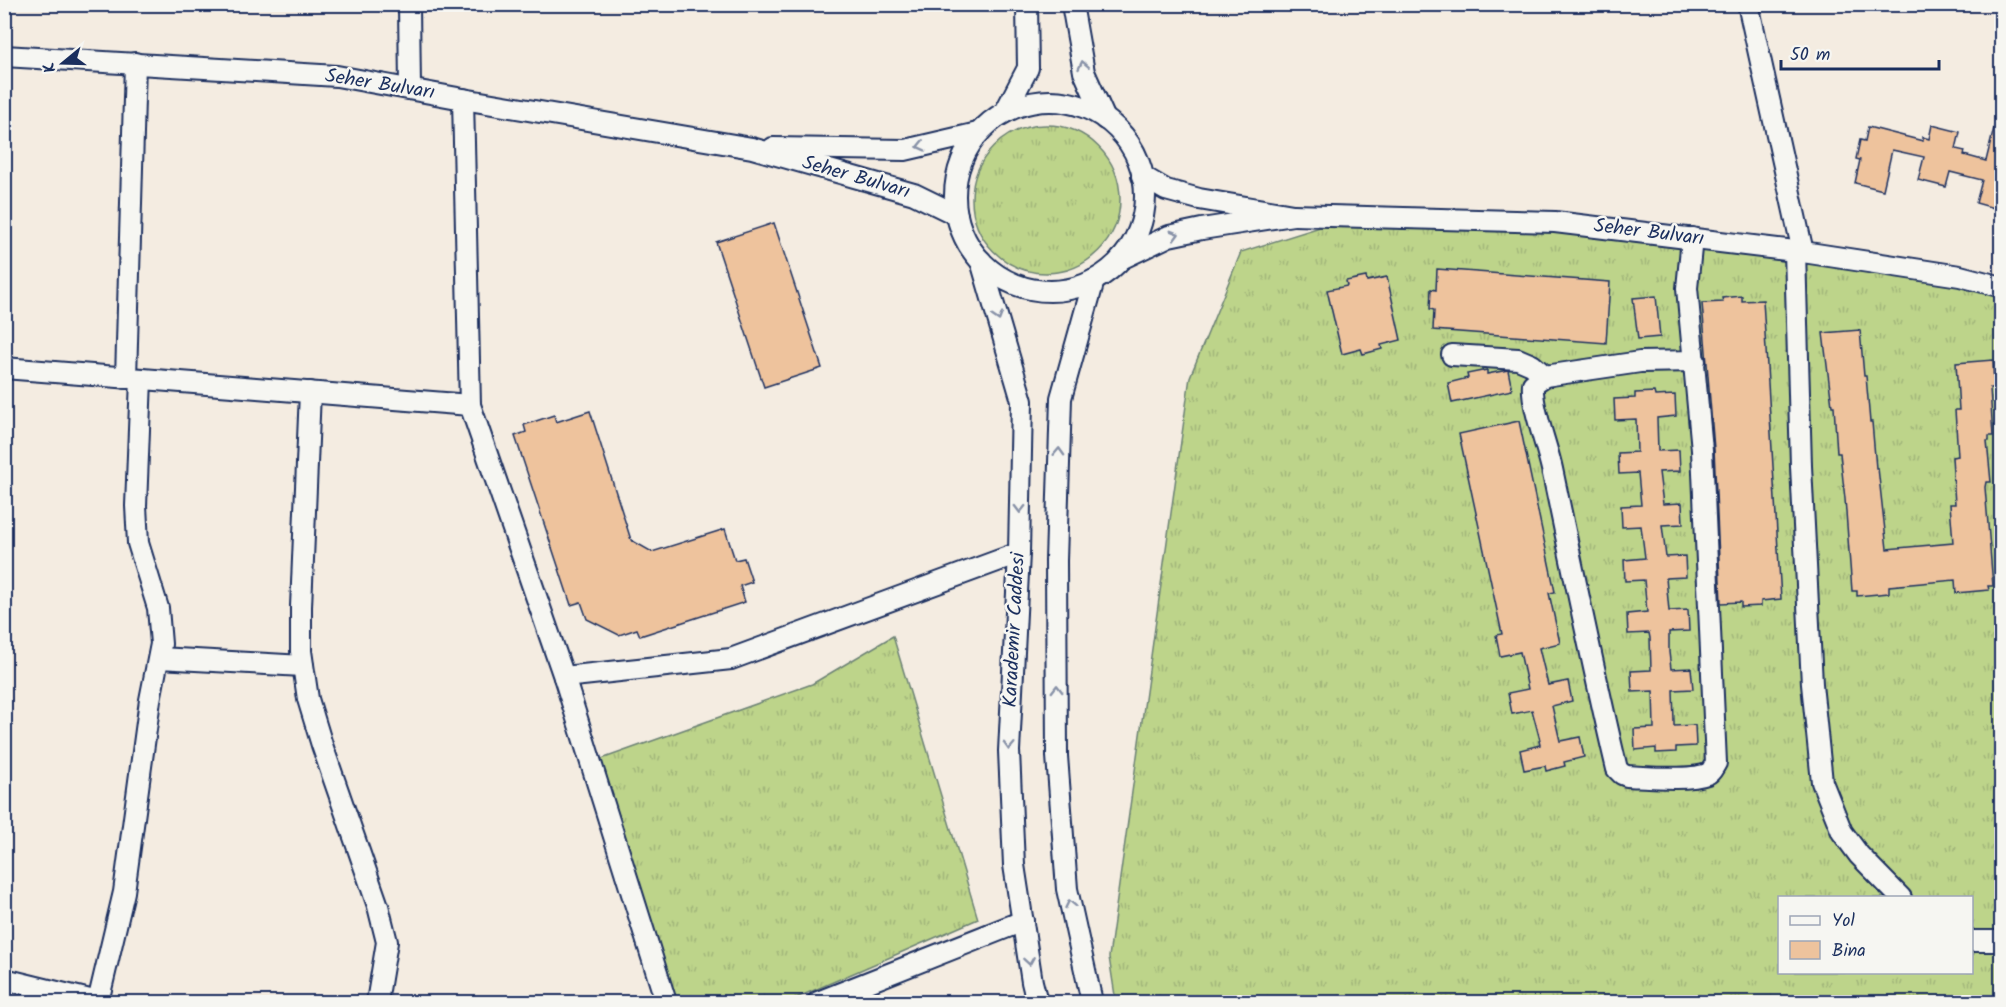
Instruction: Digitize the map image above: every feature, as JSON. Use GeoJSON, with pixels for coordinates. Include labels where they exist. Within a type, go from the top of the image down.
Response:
{"type":"FeatureCollection","features":[{"type":"Feature","properties":{"kind":"street"},"geometry":{"type":"LineString","coordinates":[[409,4],[411,89]]}},
{"type":"Feature","properties":{"kind":"street"},"geometry":{"type":"LineString","coordinates":[[1005,112],[1028,68],[1027,4]]}},
{"type":"Feature","properties":{"kind":"street"},"geometry":{"type":"LineString","coordinates":[[1072,4],[1084,72],[1105,118]]}},
{"type":"Feature","properties":{"kind":"street"},"geometry":{"type":"LineString","coordinates":[[1748,4],[1799,251],[1801,466],[1812,684],[1822,782],[1842,832],[1859,855],[1900,896]]}},
{"type":"Feature","properties":{"kind":"street","name":"Seher Bulvarı"},"geometry":{"type":"LineString","coordinates":[[4,56],[338,76],[752,148],[915,194],[957,215]]}},
{"type":"Feature","properties":{"kind":"street"},"geometry":{"type":"LineString","coordinates":[[4,979],[98,1002],[124,892],[150,700],[159,658],[161,644],[158,608],[138,543],[136,506],[135,63]]}},
{"type":"Feature","properties":{"kind":"street"},"geometry":{"type":"LineString","coordinates":[[463,99],[470,405],[564,677],[666,1002]]}},
{"type":"Feature","properties":{"kind":"street"},"geometry":{"type":"LineString","coordinates":[[1039,101],[1073,104],[1105,118],[1129,144],[1137,160],[1145,194],[1141,220],[1131,244],[1121,259],[1109,271],[1094,280],[1078,287],[1061,290],[1035,290],[1009,282],[994,273],[970,248],[957,215],[955,198],[960,164],[978,133],[1005,112],[1039,101]]}},
{"type":"Feature","properties":{"kind":"street","name":"Seher Bulvarı"},"geometry":{"type":"LineString","coordinates":[[752,148],[906,150],[978,133]]}},
{"type":"Feature","properties":{"kind":"street","name":"Seher Bulvarı"},"geometry":{"type":"LineString","coordinates":[[1142,176],[1166,190],[1198,199],[1293,215],[1555,222],[1799,251],[1960,276],[2001,287]]}},
{"type":"Feature","properties":{"kind":"street","name":"Seher Bulvarı"},"geometry":{"type":"LineString","coordinates":[[1121,259],[1169,237],[1202,229],[1293,215]]}},
{"type":"Feature","properties":{"kind":"street"},"geometry":{"type":"LineString","coordinates":[[1692,238],[1687,288],[1695,361],[1702,450],[1716,763],[1708,774],[1627,776],[1617,769],[1596,683],[1547,448],[1535,405],[1533,384],[1545,376],[1640,362],[1695,361]]}},
{"type":"Feature","properties":{"kind":"street","name":"Karademir Caddesi"},"geometry":{"type":"LineString","coordinates":[[981,261],[1022,401],[1019,553],[1009,751],[1014,865],[1037,1002]]}},
{"type":"Feature","properties":{"kind":"street","name":"Karademir Caddesi"},"geometry":{"type":"LineString","coordinates":[[1092,1002],[1066,878],[1057,756],[1056,561],[1061,398],[1094,280]]}},
{"type":"Feature","properties":{"kind":"street"},"geometry":{"type":"LineString","coordinates":[[1452,355],[1518,359],[1532,365],[1545,376]]}},
{"type":"Feature","properties":{"kind":"street"},"geometry":{"type":"LineString","coordinates":[[4,368],[470,405]]}},
{"type":"Feature","properties":{"kind":"street"},"geometry":{"type":"LineString","coordinates":[[310,392],[301,651],[308,699],[378,906],[387,942],[377,1002]]}},
{"type":"Feature","properties":{"kind":"street"},"geometry":{"type":"LineString","coordinates":[[564,677],[731,659],[1019,553]]}},
{"type":"Feature","properties":{"kind":"street"},"geometry":{"type":"LineString","coordinates":[[159,658],[303,666]]}},
{"type":"Feature","properties":{"kind":"street"},"geometry":{"type":"LineString","coordinates":[[818,1002],[1023,921]]}},
{"type":"Feature","properties":{"kind":"street"},"geometry":{"type":"LineString","coordinates":[[1973,941],[2001,941]]}},
{"type":"Feature","properties":{"kind":"green space"},"geometry":{"type":"Polygon","coordinates":[[[1046,125],[1074,131],[1098,147],[1114,171],[1120,199],[1114,227],[1098,251],[1074,267],[1046,273],[1018,267],[994,251],[978,227],[972,199],[978,171],[994,147],[1018,131],[1046,125]]]}},
{"type":"Feature","properties":{"kind":"green space"},"geometry":{"type":"Polygon","coordinates":[[[1336,222],[1505,222],[2001,287],[2001,1002],[1116,1002],[1109,957],[1190,377],[1241,252],[1336,222]]]}},
{"type":"Feature","properties":{"kind":"green space"},"geometry":{"type":"Polygon","coordinates":[[[893,636],[978,919],[787,1002],[663,1002],[596,761],[812,684],[893,636]]]}},
{"type":"Feature","properties":{"kind":"building"},"geometry":{"type":"Polygon","coordinates":[[[1995,124],[2001,125],[2001,210],[1976,203],[1982,180],[1950,172],[1946,187],[1918,180],[1924,157],[1892,150],[1883,190],[1855,183],[1860,160],[1856,159],[1860,140],[1865,141],[1868,127],[1923,141],[1923,137],[1929,139],[1932,125],[1960,132],[1956,149],[1965,151],[1964,155],[1986,161],[1995,124]]]}},
{"type":"Feature","properties":{"kind":"building"},"geometry":{"type":"Polygon","coordinates":[[[774,223],[822,368],[764,387],[716,242],[774,223]]]}},
{"type":"Feature","properties":{"kind":"building"},"geometry":{"type":"Polygon","coordinates":[[[1437,269],[1610,282],[1606,343],[1433,330],[1434,310],[1430,309],[1431,289],[1436,290],[1437,269]]]}},
{"type":"Feature","properties":{"kind":"building"},"geometry":{"type":"Polygon","coordinates":[[[1366,277],[1367,281],[1387,277],[1401,340],[1381,345],[1382,349],[1363,354],[1361,349],[1342,354],[1327,290],[1347,286],[1346,281],[1366,277]]]}},
{"type":"Feature","properties":{"kind":"building"},"geometry":{"type":"Polygon","coordinates":[[[1656,296],[1660,337],[1638,339],[1633,298],[1656,296]]]}},
{"type":"Feature","properties":{"kind":"building"},"geometry":{"type":"Polygon","coordinates":[[[1742,296],[1742,301],[1763,300],[1781,599],[1761,601],[1761,606],[1741,607],[1741,602],[1721,603],[1714,449],[1702,303],[1723,302],[1722,298],[1742,296]]]}},
{"type":"Feature","properties":{"kind":"building"},"geometry":{"type":"Polygon","coordinates":[[[1860,330],[1887,549],[1953,543],[1950,504],[1955,504],[1952,457],[1958,456],[1955,410],[1959,410],[1956,363],[1993,360],[1994,388],[1990,388],[1993,436],[1989,436],[1989,441],[1987,441],[1991,482],[1986,482],[1985,487],[1993,586],[1988,586],[1989,590],[1956,593],[1955,580],[1889,586],[1889,593],[1857,596],[1857,591],[1852,591],[1840,453],[1837,453],[1834,406],[1832,406],[1823,333],[1860,330]]]}},
{"type":"Feature","properties":{"kind":"building"},"geometry":{"type":"Polygon","coordinates":[[[1487,370],[1487,374],[1508,370],[1512,390],[1452,403],[1448,383],[1468,378],[1467,374],[1487,370]]]}},
{"type":"Feature","properties":{"kind":"building"},"geometry":{"type":"Polygon","coordinates":[[[1654,392],[1655,396],[1675,395],[1676,416],[1657,418],[1658,451],[1679,450],[1680,471],[1659,472],[1663,504],[1682,503],[1683,524],[1662,525],[1666,557],[1685,556],[1686,577],[1666,578],[1669,611],[1688,610],[1689,631],[1669,632],[1669,652],[1671,669],[1691,668],[1693,689],[1673,690],[1674,726],[1695,725],[1696,746],[1676,747],[1676,752],[1656,753],[1656,748],[1635,750],[1634,729],[1654,728],[1653,691],[1632,692],[1631,671],[1651,670],[1650,638],[1649,633],[1628,634],[1627,614],[1647,612],[1644,580],[1625,581],[1624,560],[1645,558],[1641,526],[1622,527],[1621,506],[1641,505],[1638,473],[1619,474],[1618,453],[1637,452],[1636,419],[1615,420],[1614,399],[1635,398],[1635,393],[1654,392]]]}},
{"type":"Feature","properties":{"kind":"building"},"geometry":{"type":"Polygon","coordinates":[[[590,411],[631,540],[652,552],[725,529],[735,560],[744,558],[752,582],[740,586],[745,602],[640,636],[637,629],[619,635],[587,619],[581,602],[571,605],[515,436],[526,432],[524,425],[554,415],[556,422],[590,411]]]}},
{"type":"Feature","properties":{"kind":"building"},"geometry":{"type":"Polygon","coordinates":[[[1519,421],[1555,592],[1549,593],[1560,643],[1539,648],[1548,685],[1568,681],[1572,701],[1552,706],[1560,741],[1580,737],[1584,757],[1564,762],[1565,766],[1546,771],[1545,766],[1524,770],[1520,750],[1540,745],[1540,740],[1532,710],[1512,714],[1508,693],[1528,689],[1520,652],[1500,656],[1496,635],[1502,634],[1459,434],[1519,421]]]}}]}
